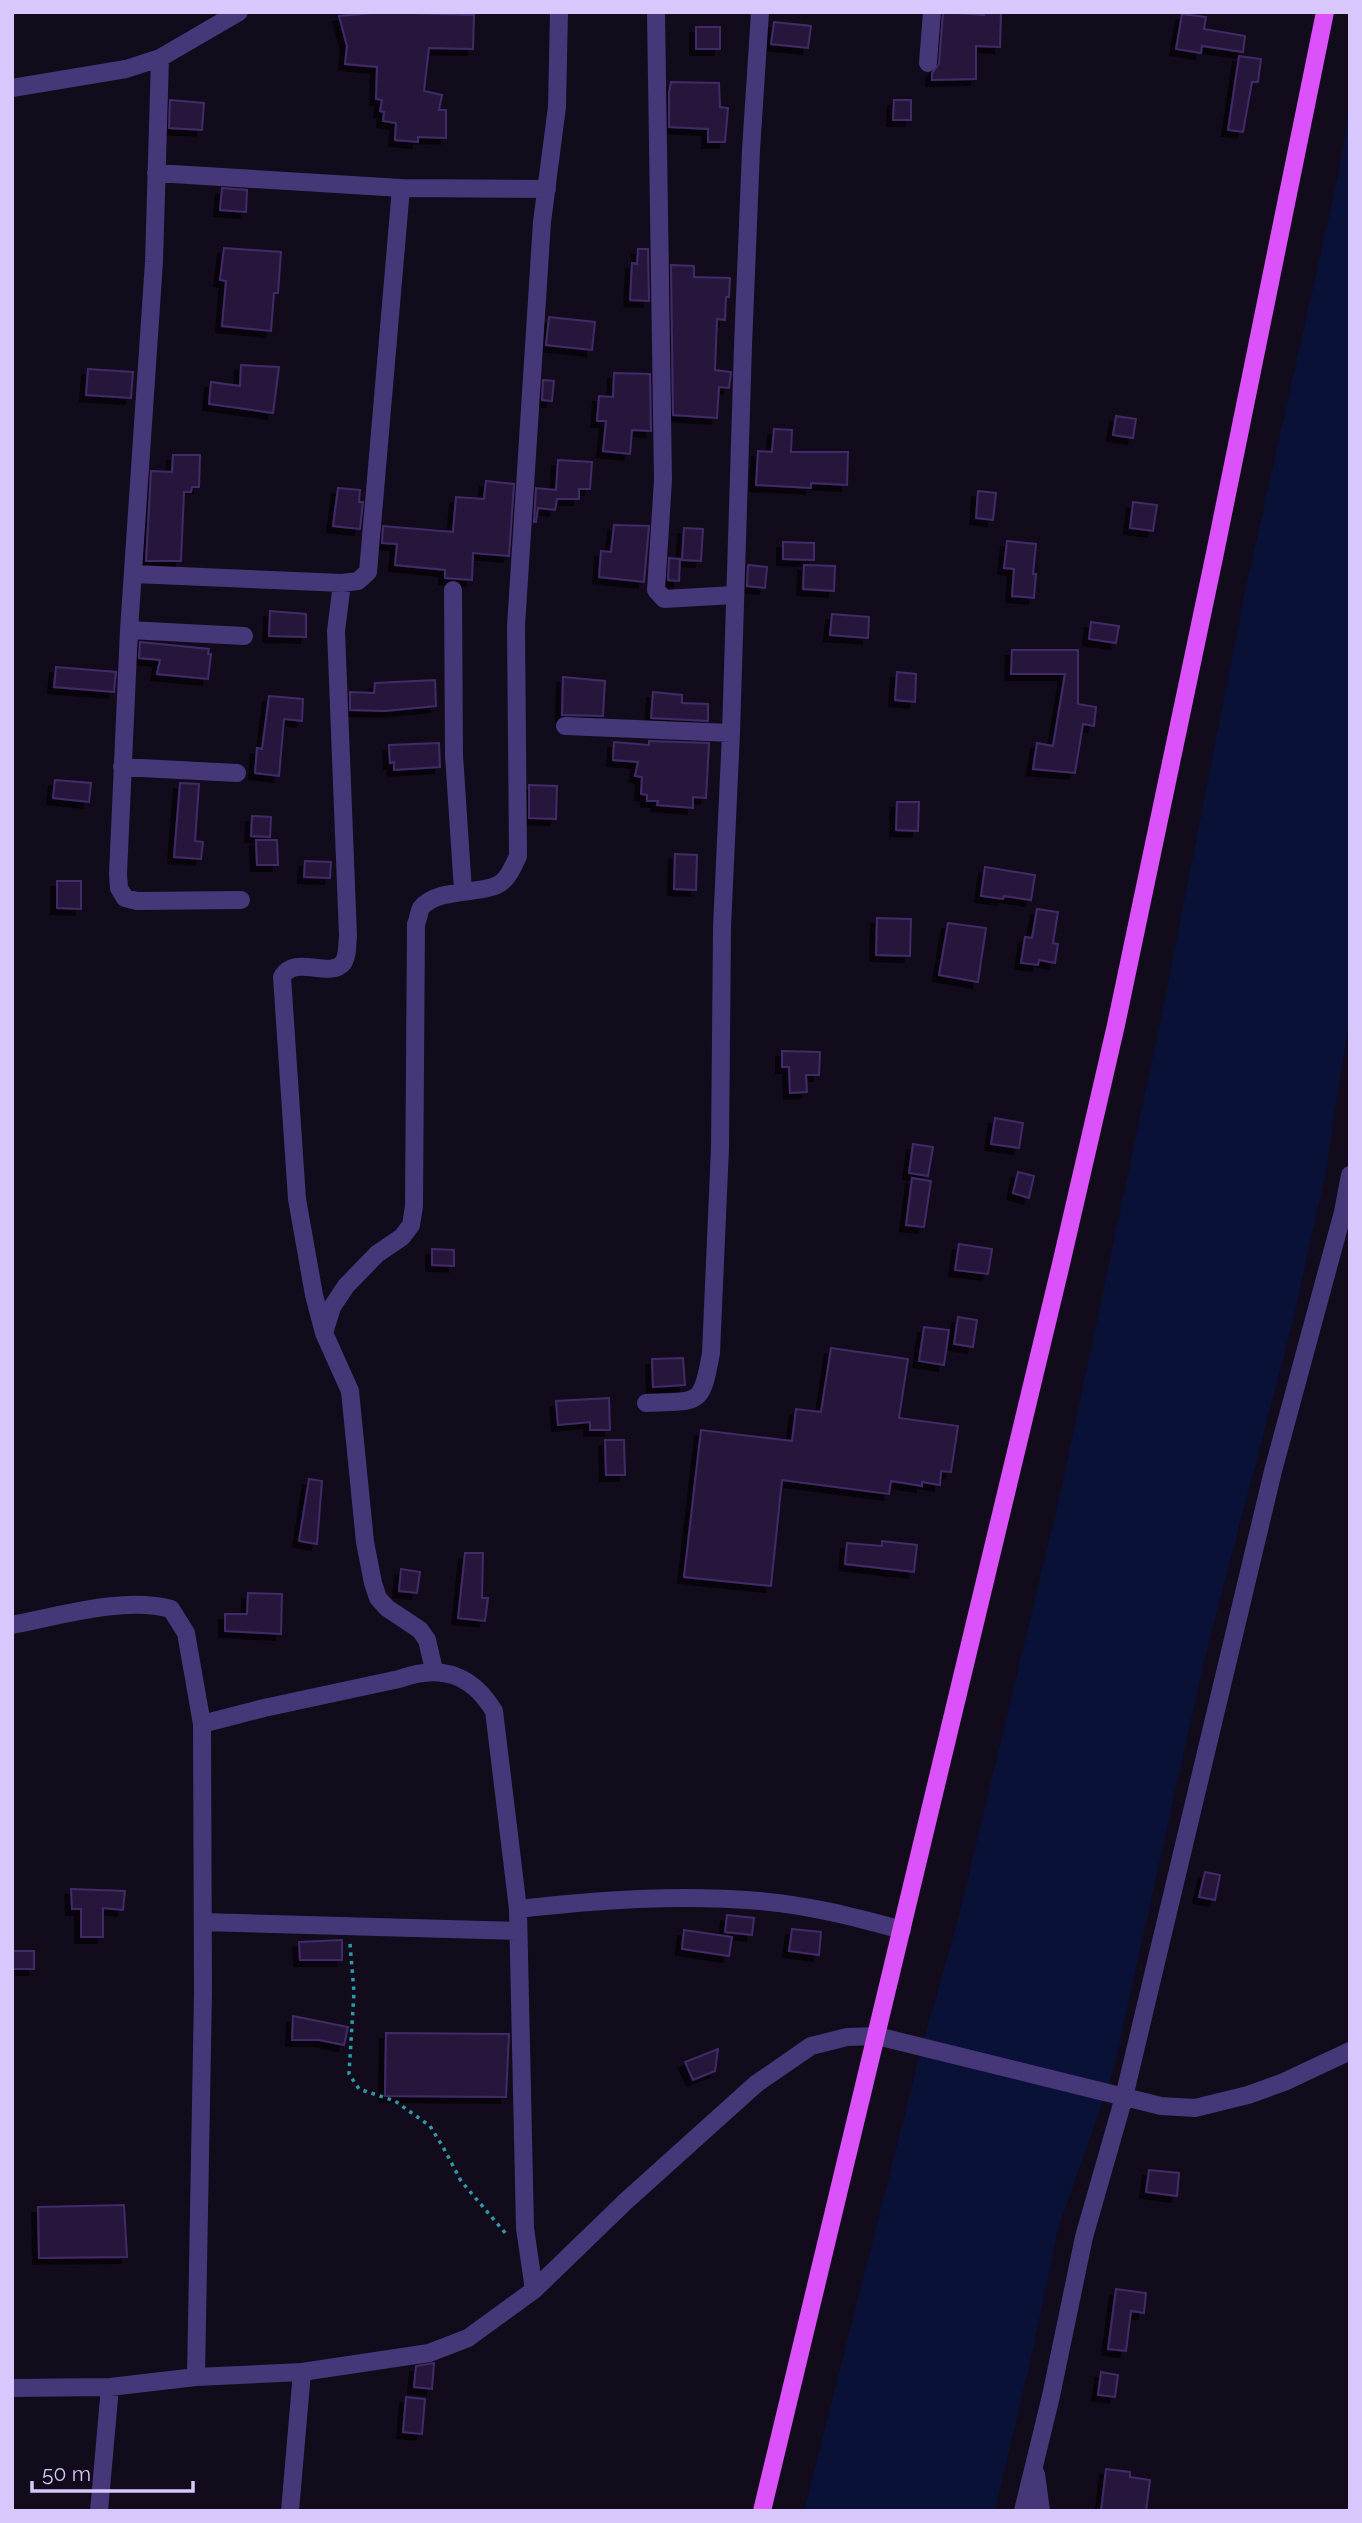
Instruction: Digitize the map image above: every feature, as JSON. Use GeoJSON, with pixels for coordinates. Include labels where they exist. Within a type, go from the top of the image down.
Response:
{"type":"FeatureCollection","features":[{"type":"Feature","properties":{"kind":"main road"},"geometry":{"type":"LineString","coordinates":[[762,2511],[1119,1012],[1325,12]]}},
{"type":"Feature","properties":{"kind":"street"},"geometry":{"type":"LineString","coordinates":[[12,88],[126,69],[160,58],[239,12]]}},
{"type":"Feature","properties":{"kind":"street"},"geometry":{"type":"LineString","coordinates":[[324,1332],[332,1307],[345,1286],[377,1254],[402,1237],[411,1226],[414,1206],[416,924],[421,909],[433,899],[497,886],[510,873],[518,856],[516,626],[542,222],[557,107],[559,12]]}},
{"type":"Feature","properties":{"kind":"street"},"geometry":{"type":"LineString","coordinates":[[656,12],[663,480],[656,590],[664,598],[734,595]]}},
{"type":"Feature","properties":{"kind":"street"},"geometry":{"type":"LineString","coordinates":[[646,1403],[693,1400],[701,1394],[710,1353],[720,1148],[722,927],[734,595],[751,150],[760,12]]}},
{"type":"Feature","properties":{"kind":"street"},"geometry":{"type":"LineString","coordinates":[[928,63],[932,12]]}},
{"type":"Feature","properties":{"kind":"street"},"geometry":{"type":"LineString","coordinates":[[160,58],[154,262],[129,630],[119,888],[125,898],[137,901],[241,900]]}},
{"type":"Feature","properties":{"kind":"street"},"geometry":{"type":"LineString","coordinates":[[156,173],[401,188],[547,189]]}},
{"type":"Feature","properties":{"kind":"street"},"geometry":{"type":"LineString","coordinates":[[134,574],[342,583],[358,581],[369,572],[401,188]]}},
{"type":"Feature","properties":{"kind":"street"},"geometry":{"type":"LineString","coordinates":[[342,583],[336,631],[347,953],[336,968],[292,968],[285,971],[282,977],[297,1199],[314,1295],[324,1332],[350,1391],[365,1542],[373,1583],[378,1598],[387,1608],[420,1630],[427,1640],[434,1670]]}},
{"type":"Feature","properties":{"kind":"street"},"geometry":{"type":"LineString","coordinates":[[453,590],[454,755],[463,891]]}},
{"type":"Feature","properties":{"kind":"street"},"geometry":{"type":"LineString","coordinates":[[129,630],[244,636]]}},
{"type":"Feature","properties":{"kind":"street"},"geometry":{"type":"LineString","coordinates":[[565,726],[731,733]]}},
{"type":"Feature","properties":{"kind":"street"},"geometry":{"type":"LineString","coordinates":[[122,767],[237,773]]}},
{"type":"Feature","properties":{"kind":"street"},"geometry":{"type":"LineString","coordinates":[[1023,2511],[1084,2237],[1273,1471],[1343,1212],[1350,1175]]}},
{"type":"Feature","properties":{"kind":"street"},"geometry":{"type":"LineString","coordinates":[[12,1625],[110,1607],[156,1605],[171,1609],[186,1633],[202,1724],[203,1922],[196,2377]]}},
{"type":"Feature","properties":{"kind":"street"},"geometry":{"type":"LineString","coordinates":[[202,1724],[434,1670],[456,1675],[477,1688],[494,1711],[518,1909],[525,2228],[534,2290]]}},
{"type":"Feature","properties":{"kind":"street"},"geometry":{"type":"LineString","coordinates":[[518,1909],[577,1902],[685,1897],[762,1901],[836,1912],[902,1930]]}},
{"type":"Feature","properties":{"kind":"street"},"geometry":{"type":"LineString","coordinates":[[203,1922],[517,1931]]}},
{"type":"Feature","properties":{"kind":"street"},"geometry":{"type":"LineString","coordinates":[[12,2388],[110,2387],[196,2377],[302,2372],[429,2353],[468,2338],[534,2290],[626,2201],[756,2084],[811,2046],[846,2037],[877,2036],[1161,2106],[1195,2108],[1272,2087],[1350,2051]]}},
{"type":"Feature","properties":{"kind":"street"},"geometry":{"type":"LineString","coordinates":[[290,2511],[302,2372]]}},
{"type":"Feature","properties":{"kind":"street"},"geometry":{"type":"LineString","coordinates":[[99,2511],[110,2387]]}},
{"type":"Feature","properties":{"kind":"street"},"geometry":{"type":"LineString","coordinates":[[1035,2463],[1041,2511]]}},
{"type":"Feature","properties":{"kind":"path"},"geometry":{"type":"LineString","coordinates":[[349,1925],[354,1992],[349,2074],[352,2082],[359,2089],[396,2101],[430,2126],[472,2196],[530,2259]]}},
{"type":"Feature","properties":{"kind":"water"},"geometry":{"type":"Polygon","coordinates":[[[1350,107],[1350,1016],[1325,1176],[1291,1329],[1205,1657],[1113,2072],[1058,2229],[995,2511],[804,2511],[921,2050],[958,1919],[1059,1499],[1161,1018],[1247,582],[1338,176],[1350,107]]]}},
{"type":"Feature","properties":{"kind":"building"},"geometry":{"type":"Polygon","coordinates":[[[383,12],[474,15],[473,49],[429,48],[424,91],[442,95],[439,110],[446,110],[446,138],[418,137],[418,142],[395,140],[396,123],[383,121],[384,112],[380,111],[382,100],[376,99],[377,67],[345,64],[347,46],[339,16],[383,12]]]}},
{"type":"Feature","properties":{"kind":"building"},"geometry":{"type":"Polygon","coordinates":[[[943,12],[984,15],[984,12],[1001,12],[1000,47],[976,46],[976,79],[932,80],[932,73],[939,64],[943,12]]]}},
{"type":"Feature","properties":{"kind":"building"},"geometry":{"type":"Polygon","coordinates":[[[1182,14],[1206,17],[1204,29],[1245,36],[1243,52],[1202,46],[1201,53],[1176,49],[1182,14]]]}},
{"type":"Feature","properties":{"kind":"building"},"geometry":{"type":"Polygon","coordinates":[[[774,22],[811,26],[808,48],[771,44],[774,22]]]}},
{"type":"Feature","properties":{"kind":"building"},"geometry":{"type":"Polygon","coordinates":[[[696,27],[720,27],[720,49],[696,49],[696,27]]]}},
{"type":"Feature","properties":{"kind":"building"},"geometry":{"type":"Polygon","coordinates":[[[1239,56],[1261,59],[1258,82],[1252,82],[1243,132],[1228,130],[1239,56]]]}},
{"type":"Feature","properties":{"kind":"building"},"geometry":{"type":"Polygon","coordinates":[[[671,82],[719,83],[720,107],[728,108],[725,142],[708,142],[708,129],[669,127],[671,82]]]}},
{"type":"Feature","properties":{"kind":"building"},"geometry":{"type":"Polygon","coordinates":[[[170,100],[204,103],[202,130],[169,128],[170,100]]]}},
{"type":"Feature","properties":{"kind":"building"},"geometry":{"type":"Polygon","coordinates":[[[894,100],[911,100],[911,120],[893,120],[894,100]]]}},
{"type":"Feature","properties":{"kind":"building"},"geometry":{"type":"Polygon","coordinates":[[[222,188],[247,190],[246,212],[220,210],[222,188]]]}},
{"type":"Feature","properties":{"kind":"building"},"geometry":{"type":"Polygon","coordinates":[[[224,248],[281,252],[278,293],[274,293],[271,331],[222,326],[226,281],[220,280],[224,248]]]}},
{"type":"Feature","properties":{"kind":"building"},"geometry":{"type":"Polygon","coordinates":[[[638,249],[648,249],[649,301],[630,300],[632,263],[637,264],[638,249]]]}},
{"type":"Feature","properties":{"kind":"building"},"geometry":{"type":"Polygon","coordinates":[[[671,265],[694,266],[694,277],[730,278],[725,320],[717,319],[715,370],[731,372],[729,388],[719,387],[717,418],[673,415],[671,265]]]}},
{"type":"Feature","properties":{"kind":"building"},"geometry":{"type":"Polygon","coordinates":[[[549,317],[595,322],[592,350],[546,345],[549,317]]]}},
{"type":"Feature","properties":{"kind":"building"},"geometry":{"type":"Polygon","coordinates":[[[241,365],[279,367],[273,413],[209,404],[211,382],[240,386],[241,365]]]}},
{"type":"Feature","properties":{"kind":"building"},"geometry":{"type":"Polygon","coordinates":[[[88,369],[133,372],[131,398],[86,395],[88,369]]]}},
{"type":"Feature","properties":{"kind":"building"},"geometry":{"type":"Polygon","coordinates":[[[614,373],[650,374],[651,431],[632,430],[630,454],[603,451],[606,421],[597,421],[599,396],[613,397],[614,373]]]}},
{"type":"Feature","properties":{"kind":"building"},"geometry":{"type":"Polygon","coordinates":[[[543,380],[554,381],[552,401],[542,400],[543,380]]]}},
{"type":"Feature","properties":{"kind":"building"},"geometry":{"type":"Polygon","coordinates":[[[1116,416],[1136,419],[1133,438],[1113,435],[1116,416]]]}},
{"type":"Feature","properties":{"kind":"building"},"geometry":{"type":"Polygon","coordinates":[[[774,429],[792,430],[791,452],[848,452],[847,485],[811,483],[811,488],[756,485],[758,451],[772,452],[774,429]]]}},
{"type":"Feature","properties":{"kind":"building"},"geometry":{"type":"Polygon","coordinates":[[[173,455],[200,455],[199,487],[192,487],[191,492],[184,492],[181,561],[146,561],[151,471],[172,472],[173,455]]]}},
{"type":"Feature","properties":{"kind":"building"},"geometry":{"type":"Polygon","coordinates":[[[558,460],[592,462],[590,489],[579,489],[579,499],[557,499],[555,510],[538,508],[534,522],[536,488],[556,490],[558,460]]]}},
{"type":"Feature","properties":{"kind":"building"},"geometry":{"type":"Polygon","coordinates":[[[486,481],[514,484],[509,556],[473,553],[472,580],[445,578],[445,570],[395,565],[397,544],[382,543],[383,526],[453,532],[456,497],[484,499],[486,481]]]}},
{"type":"Feature","properties":{"kind":"building"},"geometry":{"type":"Polygon","coordinates":[[[338,488],[360,490],[359,502],[363,502],[360,529],[333,526],[338,488]]]}},
{"type":"Feature","properties":{"kind":"building"},"geometry":{"type":"Polygon","coordinates":[[[978,491],[996,493],[993,520],[976,518],[978,491]]]}},
{"type":"Feature","properties":{"kind":"building"},"geometry":{"type":"Polygon","coordinates":[[[1133,502],[1157,505],[1153,531],[1130,528],[1133,502]]]}},
{"type":"Feature","properties":{"kind":"building"},"geometry":{"type":"Polygon","coordinates":[[[614,525],[649,526],[644,582],[599,577],[601,551],[611,552],[614,525]]]}},
{"type":"Feature","properties":{"kind":"building"},"geometry":{"type":"Polygon","coordinates":[[[684,528],[703,529],[701,561],[682,560],[684,528]]]}},
{"type":"Feature","properties":{"kind":"building"},"geometry":{"type":"Polygon","coordinates":[[[1007,541],[1036,544],[1034,598],[1012,596],[1014,569],[1004,568],[1007,541]]]}},
{"type":"Feature","properties":{"kind":"building"},"geometry":{"type":"Polygon","coordinates":[[[783,542],[814,543],[814,560],[783,559],[783,542]]]}},
{"type":"Feature","properties":{"kind":"building"},"geometry":{"type":"Polygon","coordinates":[[[669,558],[680,559],[679,581],[668,580],[669,558]]]}},
{"type":"Feature","properties":{"kind":"building"},"geometry":{"type":"Polygon","coordinates":[[[748,565],[767,567],[765,588],[747,586],[748,565]]]}},
{"type":"Feature","properties":{"kind":"building"},"geometry":{"type":"Polygon","coordinates":[[[804,565],[835,566],[834,591],[803,589],[804,565]]]}},
{"type":"Feature","properties":{"kind":"building"},"geometry":{"type":"Polygon","coordinates":[[[270,611],[306,614],[306,637],[269,636],[270,611]]]}},
{"type":"Feature","properties":{"kind":"building"},"geometry":{"type":"Polygon","coordinates":[[[832,614],[869,617],[868,638],[830,635],[832,614]]]}},
{"type":"Feature","properties":{"kind":"building"},"geometry":{"type":"Polygon","coordinates":[[[1091,622],[1119,626],[1116,643],[1089,639],[1091,622]]]}},
{"type":"Feature","properties":{"kind":"building"},"geometry":{"type":"Polygon","coordinates":[[[140,642],[209,649],[208,654],[211,654],[208,679],[157,674],[160,660],[139,658],[140,642]]]}},
{"type":"Feature","properties":{"kind":"building"},"geometry":{"type":"Polygon","coordinates":[[[1012,650],[1078,650],[1078,704],[1096,707],[1094,726],[1083,724],[1075,773],[1033,769],[1037,743],[1053,746],[1065,674],[1011,674],[1012,650]]]}},
{"type":"Feature","properties":{"kind":"building"},"geometry":{"type":"Polygon","coordinates":[[[56,667],[116,672],[114,692],[54,687],[56,667]]]}},
{"type":"Feature","properties":{"kind":"building"},"geometry":{"type":"Polygon","coordinates":[[[897,672],[916,674],[915,702],[895,700],[897,672]]]}},
{"type":"Feature","properties":{"kind":"building"},"geometry":{"type":"Polygon","coordinates":[[[563,677],[605,681],[603,716],[562,715],[563,677]]]}},
{"type":"Feature","properties":{"kind":"building"},"geometry":{"type":"Polygon","coordinates":[[[435,680],[436,706],[385,711],[350,710],[350,692],[374,693],[375,683],[435,680]]]}},
{"type":"Feature","properties":{"kind":"building"},"geometry":{"type":"Polygon","coordinates":[[[653,692],[682,695],[682,703],[708,704],[708,721],[651,718],[653,692]]]}},
{"type":"Feature","properties":{"kind":"building"},"geometry":{"type":"Polygon","coordinates":[[[269,696],[303,699],[302,721],[284,719],[279,776],[255,773],[257,748],[262,749],[269,696]]]}},
{"type":"Feature","properties":{"kind":"building"},"geometry":{"type":"Polygon","coordinates":[[[649,741],[709,743],[706,798],[693,797],[693,808],[657,805],[658,801],[647,801],[647,795],[641,794],[642,777],[635,776],[638,762],[613,760],[614,742],[649,745],[649,741]]]}},
{"type":"Feature","properties":{"kind":"building"},"geometry":{"type":"Polygon","coordinates":[[[439,743],[440,767],[394,770],[394,762],[390,763],[389,745],[439,743]]]}},
{"type":"Feature","properties":{"kind":"building"},"geometry":{"type":"Polygon","coordinates":[[[55,780],[91,783],[89,802],[53,798],[55,780]]]}},
{"type":"Feature","properties":{"kind":"building"},"geometry":{"type":"Polygon","coordinates":[[[180,783],[199,784],[195,841],[203,842],[201,859],[174,857],[180,783]]]}},
{"type":"Feature","properties":{"kind":"building"},"geometry":{"type":"Polygon","coordinates":[[[529,785],[557,786],[556,819],[529,818],[529,785]]]}},
{"type":"Feature","properties":{"kind":"building"},"geometry":{"type":"Polygon","coordinates":[[[897,802],[919,802],[918,831],[896,830],[897,802]]]}},
{"type":"Feature","properties":{"kind":"building"},"geometry":{"type":"Polygon","coordinates":[[[252,816],[271,817],[270,837],[251,836],[252,816]]]}},
{"type":"Feature","properties":{"kind":"building"},"geometry":{"type":"Polygon","coordinates":[[[256,840],[277,840],[278,865],[257,865],[256,840]]]}},
{"type":"Feature","properties":{"kind":"building"},"geometry":{"type":"Polygon","coordinates":[[[675,854],[697,855],[696,890],[674,889],[675,854]]]}},
{"type":"Feature","properties":{"kind":"building"},"geometry":{"type":"Polygon","coordinates":[[[305,861],[331,862],[330,878],[304,877],[305,861]]]}},
{"type":"Feature","properties":{"kind":"building"},"geometry":{"type":"Polygon","coordinates":[[[985,867],[1035,875],[1031,900],[981,896],[985,867]]]}},
{"type":"Feature","properties":{"kind":"building"},"geometry":{"type":"Polygon","coordinates":[[[57,881],[81,881],[81,909],[57,908],[57,881]]]}},
{"type":"Feature","properties":{"kind":"building"},"geometry":{"type":"Polygon","coordinates":[[[1037,909],[1058,912],[1053,943],[1058,944],[1055,963],[1039,960],[1038,965],[1021,963],[1025,937],[1032,938],[1037,909]]]}},
{"type":"Feature","properties":{"kind":"building"},"geometry":{"type":"Polygon","coordinates":[[[877,918],[911,919],[910,956],[876,955],[877,918]]]}},
{"type":"Feature","properties":{"kind":"building"},"geometry":{"type":"Polygon","coordinates":[[[948,923],[986,928],[978,982],[939,975],[948,923]]]}},
{"type":"Feature","properties":{"kind":"building"},"geometry":{"type":"Polygon","coordinates":[[[782,1051],[820,1052],[819,1075],[806,1075],[807,1092],[790,1093],[789,1067],[782,1067],[782,1051]]]}},
{"type":"Feature","properties":{"kind":"building"},"geometry":{"type":"Polygon","coordinates":[[[995,1118],[1023,1123],[1019,1148],[991,1144],[995,1118]]]}},
{"type":"Feature","properties":{"kind":"building"},"geometry":{"type":"Polygon","coordinates":[[[913,1144],[933,1147],[928,1176],[909,1173],[913,1144]]]}},
{"type":"Feature","properties":{"kind":"building"},"geometry":{"type":"Polygon","coordinates":[[[1018,1172],[1034,1176],[1029,1198],[1013,1193],[1018,1172]]]}},
{"type":"Feature","properties":{"kind":"building"},"geometry":{"type":"Polygon","coordinates":[[[912,1178],[931,1181],[924,1227],[906,1225],[912,1178]]]}},
{"type":"Feature","properties":{"kind":"building"},"geometry":{"type":"Polygon","coordinates":[[[959,1244],[992,1249],[988,1274],[955,1270],[959,1244]]]}},
{"type":"Feature","properties":{"kind":"building"},"geometry":{"type":"Polygon","coordinates":[[[432,1249],[454,1250],[454,1266],[432,1265],[432,1249]]]}},
{"type":"Feature","properties":{"kind":"building"},"geometry":{"type":"Polygon","coordinates":[[[958,1317],[977,1320],[973,1347],[954,1344],[958,1317]]]}},
{"type":"Feature","properties":{"kind":"building"},"geometry":{"type":"Polygon","coordinates":[[[924,1327],[949,1330],[944,1365],[919,1361],[924,1327]]]}},
{"type":"Feature","properties":{"kind":"building"},"geometry":{"type":"Polygon","coordinates":[[[831,1348],[908,1359],[899,1418],[958,1426],[951,1472],[941,1471],[940,1485],[922,1482],[922,1486],[891,1481],[889,1494],[782,1480],[771,1586],[684,1577],[701,1430],[792,1441],[796,1409],[821,1412],[831,1348]]]}},
{"type":"Feature","properties":{"kind":"building"},"geometry":{"type":"Polygon","coordinates":[[[683,1358],[685,1385],[653,1387],[652,1359],[683,1358]]]}},
{"type":"Feature","properties":{"kind":"building"},"geometry":{"type":"Polygon","coordinates":[[[609,1398],[610,1430],[590,1430],[590,1422],[558,1425],[556,1401],[609,1398]]]}},
{"type":"Feature","properties":{"kind":"building"},"geometry":{"type":"Polygon","coordinates":[[[605,1440],[624,1440],[625,1475],[606,1475],[605,1440]]]}},
{"type":"Feature","properties":{"kind":"building"},"geometry":{"type":"Polygon","coordinates":[[[309,1479],[322,1481],[317,1544],[299,1541],[309,1479]]]}},
{"type":"Feature","properties":{"kind":"building"},"geometry":{"type":"Polygon","coordinates":[[[882,1541],[917,1545],[914,1572],[845,1564],[847,1543],[882,1546],[882,1541]]]}},
{"type":"Feature","properties":{"kind":"building"},"geometry":{"type":"Polygon","coordinates":[[[465,1553],[483,1553],[482,1598],[488,1598],[485,1621],[458,1618],[465,1553]]]}},
{"type":"Feature","properties":{"kind":"building"},"geometry":{"type":"Polygon","coordinates":[[[401,1569],[420,1572],[417,1593],[399,1591],[401,1569]]]}},
{"type":"Feature","properties":{"kind":"building"},"geometry":{"type":"Polygon","coordinates":[[[248,1593],[282,1594],[281,1634],[225,1631],[225,1614],[247,1614],[248,1593]]]}},
{"type":"Feature","properties":{"kind":"building"},"geometry":{"type":"Polygon","coordinates":[[[1205,1872],[1220,1875],[1215,1900],[1199,1897],[1205,1872]]]}},
{"type":"Feature","properties":{"kind":"building"},"geometry":{"type":"Polygon","coordinates":[[[71,1889],[125,1891],[123,1910],[103,1908],[103,1937],[81,1937],[81,1909],[72,1909],[71,1889]]]}},
{"type":"Feature","properties":{"kind":"building"},"geometry":{"type":"Polygon","coordinates":[[[727,1915],[754,1918],[752,1935],[725,1932],[727,1915]]]}},
{"type":"Feature","properties":{"kind":"building"},"geometry":{"type":"Polygon","coordinates":[[[792,1929],[821,1932],[819,1955],[789,1951],[792,1929]]]}},
{"type":"Feature","properties":{"kind":"building"},"geometry":{"type":"Polygon","coordinates":[[[684,1930],[732,1937],[729,1956],[682,1949],[684,1930]]]}},
{"type":"Feature","properties":{"kind":"building"},"geometry":{"type":"Polygon","coordinates":[[[342,1940],[342,1960],[300,1960],[299,1942],[342,1940]]]}},
{"type":"Feature","properties":{"kind":"building"},"geometry":{"type":"Polygon","coordinates":[[[12,1951],[34,1951],[34,1969],[12,1969],[12,1951]]]}},
{"type":"Feature","properties":{"kind":"building"},"geometry":{"type":"Polygon","coordinates":[[[293,2016],[348,2027],[344,2045],[319,2040],[292,2040],[293,2016]]]}},
{"type":"Feature","properties":{"kind":"building"},"geometry":{"type":"Polygon","coordinates":[[[386,2033],[509,2034],[506,2097],[385,2096],[386,2033]]]}},
{"type":"Feature","properties":{"kind":"building"},"geometry":{"type":"Polygon","coordinates":[[[718,2049],[715,2071],[693,2080],[685,2062],[718,2049]]]}},
{"type":"Feature","properties":{"kind":"building"},"geometry":{"type":"Polygon","coordinates":[[[1149,2170],[1179,2173],[1177,2196],[1146,2192],[1149,2170]]]}},
{"type":"Feature","properties":{"kind":"building"},"geometry":{"type":"Polygon","coordinates":[[[124,2205],[127,2257],[39,2258],[38,2207],[124,2205]]]}},
{"type":"Feature","properties":{"kind":"building"},"geometry":{"type":"Polygon","coordinates":[[[1116,2289],[1146,2293],[1144,2313],[1131,2311],[1126,2351],[1108,2349],[1116,2289]]]}},
{"type":"Feature","properties":{"kind":"building"},"geometry":{"type":"Polygon","coordinates":[[[434,2363],[432,2389],[414,2387],[416,2366],[434,2363]]]}},
{"type":"Feature","properties":{"kind":"building"},"geometry":{"type":"Polygon","coordinates":[[[1101,2372],[1118,2375],[1115,2397],[1098,2395],[1101,2372]]]}},
{"type":"Feature","properties":{"kind":"building"},"geometry":{"type":"Polygon","coordinates":[[[406,2397],[425,2399],[422,2434],[403,2432],[406,2397]]]}},
{"type":"Feature","properties":{"kind":"building"},"geometry":{"type":"Polygon","coordinates":[[[1106,2469],[1130,2472],[1130,2477],[1150,2480],[1146,2511],[1101,2511],[1106,2469]]]}}]}
